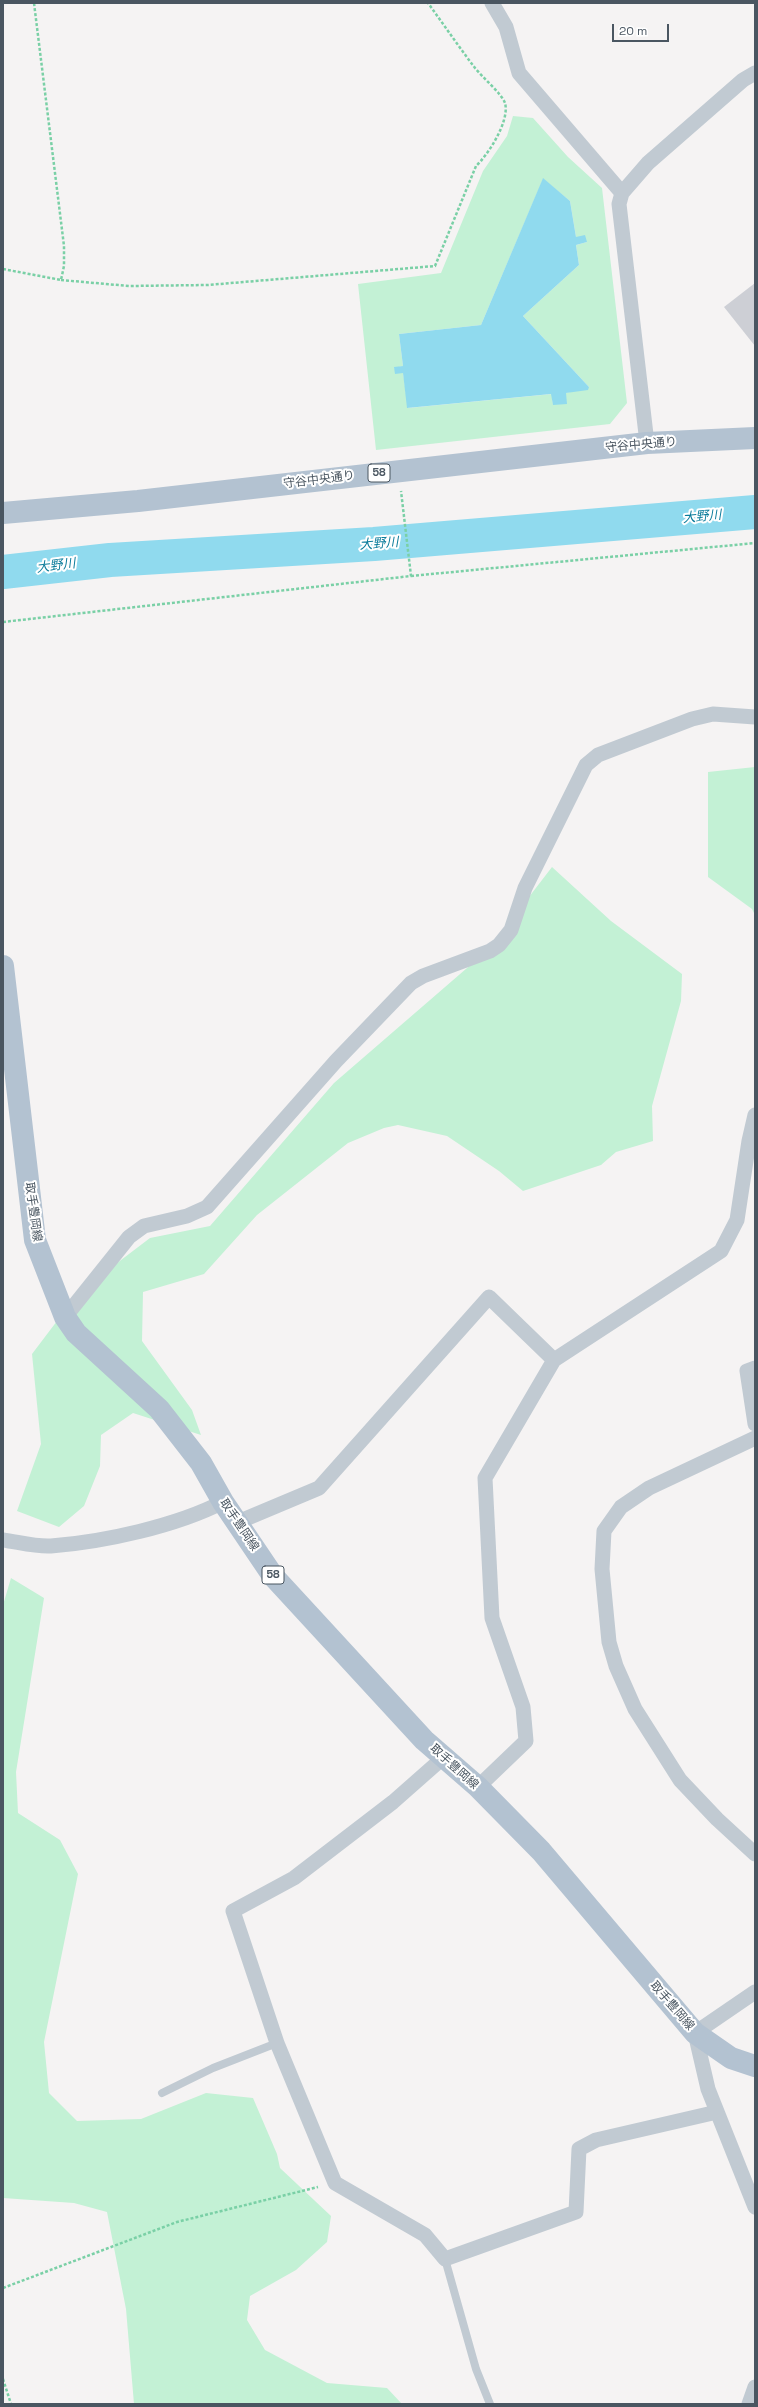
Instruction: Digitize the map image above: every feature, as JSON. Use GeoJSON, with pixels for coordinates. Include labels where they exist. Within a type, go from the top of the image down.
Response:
{"type":"FeatureCollection","features":[{"type":"Feature","properties":{"kind":"main road","name":"守谷中央通り"},"geometry":{"type":"LineString","coordinates":[[3,513],[138,501],[647,442],[755,438]]}},
{"type":"Feature","properties":{"kind":"main road","name":"取手豊岡線"},"geometry":{"type":"LineString","coordinates":[[3,966],[35,1240],[65,1317],[76,1333],[159,1409],[201,1463],[223,1502],[238,1522],[273,1576],[424,1740],[478,1787],[541,1851],[695,2033],[731,2058],[755,2066]]}},
{"type":"Feature","properties":{"kind":"street"},"geometry":{"type":"LineString","coordinates":[[492,3],[506,27],[519,73],[622,193]]}},
{"type":"Feature","properties":{"kind":"street"},"geometry":{"type":"LineString","coordinates":[[647,442],[622,242],[619,204],[622,193],[648,163],[743,80],[755,74]]}},
{"type":"Feature","properties":{"kind":"street"},"geometry":{"type":"LineString","coordinates":[[65,1317],[129,1237],[144,1226],[187,1216],[207,1207],[336,1060],[411,983],[423,976],[490,952],[499,945],[511,930],[525,888],[586,765],[598,755],[692,719],[713,714],[755,717]]}},
{"type":"Feature","properties":{"kind":"street"},"geometry":{"type":"LineString","coordinates":[[478,1787],[526,1741],[524,1707],[492,1618],[485,1478],[554,1360],[721,1251],[737,1220],[748,1141],[755,1115]]}},
{"type":"Feature","properties":{"kind":"street"},"geometry":{"type":"LineString","coordinates":[[238,1522],[319,1488],[488,1297],[554,1360]]}},
{"type":"Feature","properties":{"kind":"street"},"geometry":{"type":"LineString","coordinates":[[755,1368],[747,1371],[755,1424]]}},
{"type":"Feature","properties":{"kind":"street"},"geometry":{"type":"LineString","coordinates":[[755,1438],[649,1488],[621,1507],[604,1531],[602,1569],[609,1642],[616,1666],[635,1709],[680,1780],[717,1819],[755,1854]]}},
{"type":"Feature","properties":{"kind":"street"},"geometry":{"type":"LineString","coordinates":[[3,1540],[50,1546],[117,1536],[201,1513],[223,1502]]}},
{"type":"Feature","properties":{"kind":"street"},"geometry":{"type":"LineString","coordinates":[[444,1757],[393,1802],[294,1878],[233,1911],[277,2043],[335,2183],[424,2235],[445,2259],[576,2212],[580,2150],[596,2140],[717,2112]]}},
{"type":"Feature","properties":{"kind":"street"},"geometry":{"type":"LineString","coordinates":[[755,1992],[695,2033],[708,2089],[755,2207]]}},
{"type":"Feature","properties":{"kind":"street"},"geometry":{"type":"LineString","coordinates":[[749,2404],[755,2386]]}},
{"type":"Feature","properties":{"kind":"lane"},"geometry":{"type":"LineString","coordinates":[[162,2093],[213,2068],[277,2043]]}},
{"type":"Feature","properties":{"kind":"lane"},"geometry":{"type":"LineString","coordinates":[[445,2259],[476,2369],[490,2404]]}},
{"type":"Feature","properties":{"kind":"path"},"geometry":{"type":"LineString","coordinates":[[34,3],[64,246],[64,266],[61,280]]}},
{"type":"Feature","properties":{"kind":"path"},"geometry":{"type":"LineString","coordinates":[[3,269],[61,280],[129,286],[208,285],[435,266],[476,166],[483,159],[499,133],[506,110],[504,102],[476,69],[428,3]]}},
{"type":"Feature","properties":{"kind":"path"},"geometry":{"type":"LineString","coordinates":[[399,471],[410,576]]}},
{"type":"Feature","properties":{"kind":"path"},"geometry":{"type":"LineString","coordinates":[[3,622],[410,576],[755,543]]}},
{"type":"Feature","properties":{"kind":"path"},"geometry":{"type":"LineString","coordinates":[[3,2288],[177,2222],[335,2183]]}},
{"type":"Feature","properties":{"kind":"path"},"geometry":{"type":"LineString","coordinates":[[3,2379],[11,2404]]}},
{"type":"Feature","properties":{"kind":"green space"},"geometry":{"type":"Polygon","coordinates":[[[513,116],[533,118],[568,157],[602,188],[627,403],[610,424],[376,450],[358,284],[441,273],[483,171],[507,136],[513,116]],[[543,179],[481,325],[399,334],[403,366],[394,368],[403,372],[408,408],[552,394],[553,405],[566,393],[589,387],[523,316],[579,265],[576,245],[587,242],[576,237],[570,201],[543,179]]]}},
{"type":"Feature","properties":{"kind":"green space"},"geometry":{"type":"Polygon","coordinates":[[[755,767],[755,915],[752,909],[708,877],[708,772],[755,767]]]}},
{"type":"Feature","properties":{"kind":"green space"},"geometry":{"type":"Polygon","coordinates":[[[552,867],[611,921],[682,974],[681,1001],[652,1106],[653,1141],[616,1152],[601,1165],[523,1191],[499,1171],[447,1136],[398,1125],[384,1128],[348,1143],[257,1215],[204,1274],[143,1292],[142,1341],[192,1410],[201,1435],[133,1413],[101,1435],[100,1466],[84,1506],[59,1527],[17,1511],[41,1444],[32,1354],[79,1292],[150,1238],[210,1226],[334,1083],[489,949],[552,867]]]}},
{"type":"Feature","properties":{"kind":"green space"},"geometry":{"type":"Polygon","coordinates":[[[11,1578],[44,1598],[16,1772],[18,1813],[60,1840],[78,1874],[44,2042],[49,2093],[77,2121],[141,2119],[206,2093],[253,2098],[277,2154],[280,2168],[331,2216],[327,2242],[296,2270],[250,2296],[247,2320],[265,2350],[327,2383],[387,2388],[402,2404],[134,2404],[126,2309],[107,2212],[74,2203],[3,2198],[3,1605],[11,1578]]]}},
{"type":"Feature","properties":{"kind":"water"},"geometry":{"type":"Polygon","coordinates":[[[543,178],[570,201],[576,237],[585,235],[587,242],[576,245],[579,265],[523,316],[589,387],[588,390],[566,393],[567,404],[553,405],[551,394],[407,408],[403,373],[395,374],[394,367],[403,366],[399,334],[481,325],[543,178]]]}},
{"type":"Feature","properties":{"kind":"building"},"geometry":{"type":"Polygon","coordinates":[[[755,283],[755,346],[724,307],[755,283]]]}},
{"type":"Feature","properties":{"kind":"waterway","name":"大野川"},"geometry":{"type":"LineString","coordinates":[[3,572],[110,560],[374,544],[755,512]]}}]}
